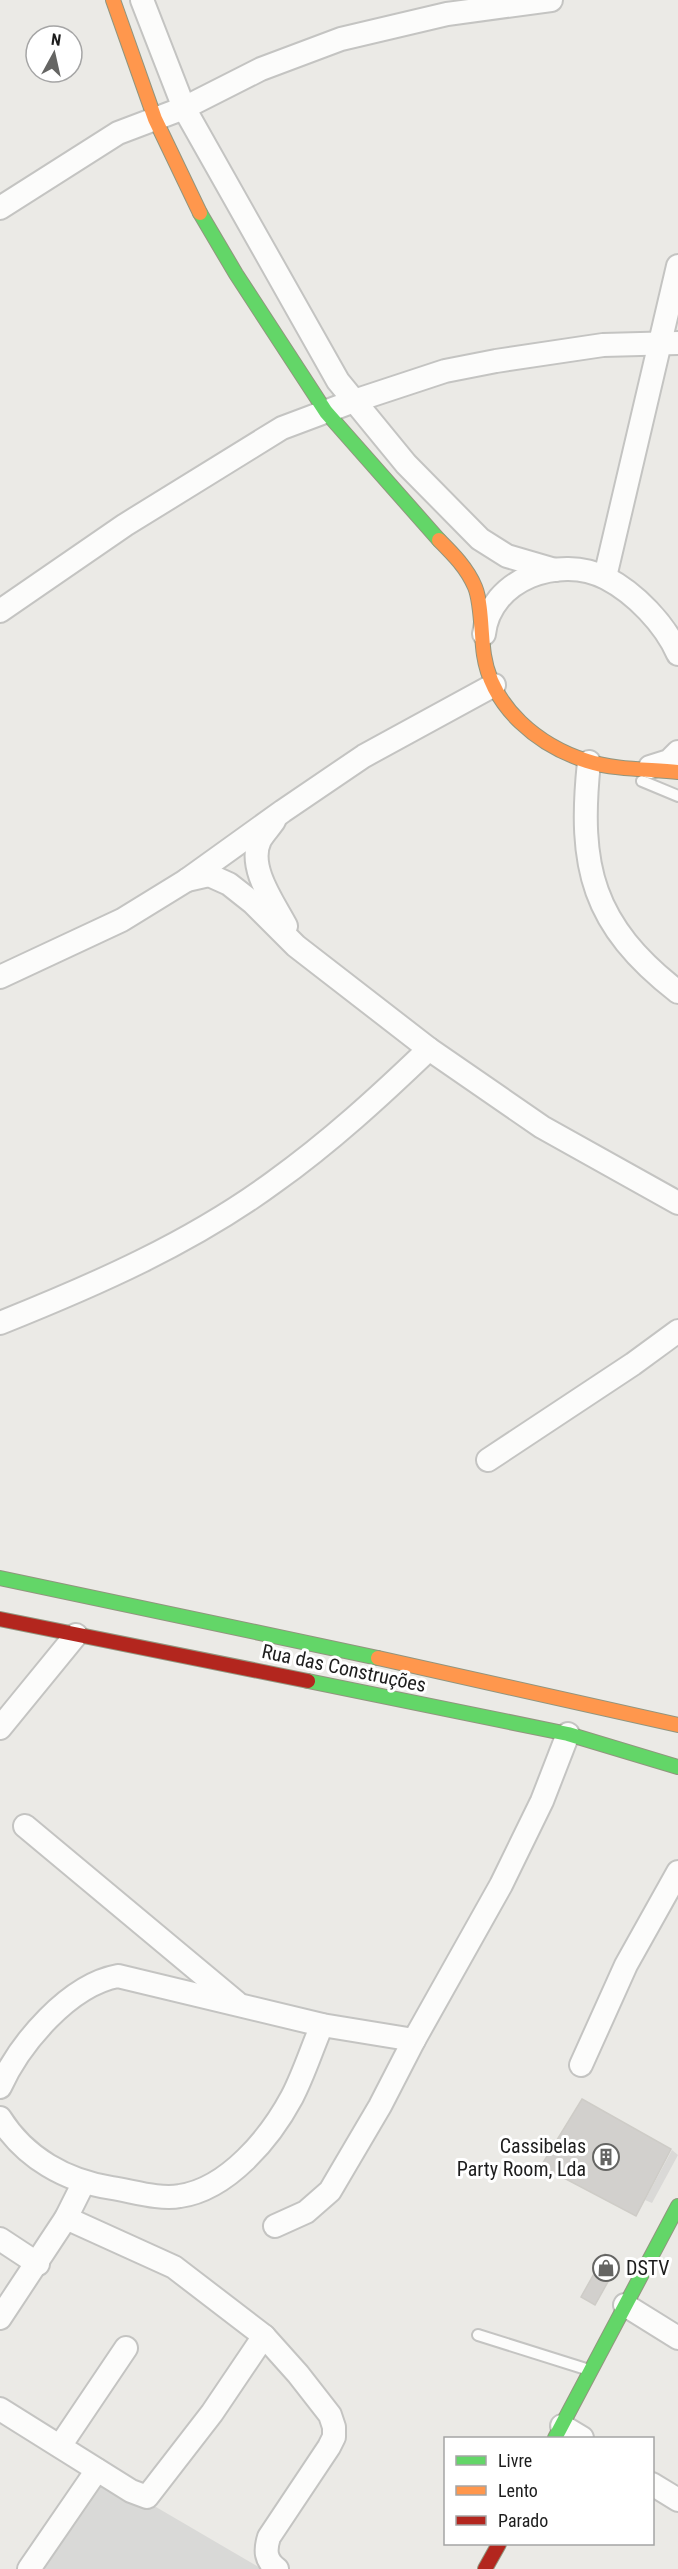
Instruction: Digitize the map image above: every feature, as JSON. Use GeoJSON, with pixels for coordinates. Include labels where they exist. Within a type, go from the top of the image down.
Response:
{"type":"FeatureCollection","features":[{"type":"Feature","properties":{"kind":"street"},"geometry":{"type":"LineString","coordinates":[[113,0],[155,119],[199,210],[277,340],[326,412],[412,512],[459,560],[476,588],[484,658],[494,685],[509,711],[531,733],[557,750],[589,762],[650,767],[678,772]]}},
{"type":"Feature","properties":{"kind":"street"},"geometry":{"type":"LineString","coordinates":[[142,0],[184,108],[268,261],[338,381],[441,502],[480,539],[507,556],[555,570]]}},
{"type":"Feature","properties":{"kind":"street"},"geometry":{"type":"LineString","coordinates":[[0,208],[118,133],[184,108],[261,69],[341,39],[447,14],[551,0]]}},
{"type":"Feature","properties":{"kind":"street"},"geometry":{"type":"LineString","coordinates":[[605,577],[668,344],[678,266]]}},
{"type":"Feature","properties":{"kind":"street"},"geometry":{"type":"LineString","coordinates":[[0,611],[125,525],[282,428],[445,371],[603,345],[668,344]]}},
{"type":"Feature","properties":{"kind":"street"},"geometry":{"type":"LineString","coordinates":[[483,644],[489,614],[506,591],[520,580],[555,570],[579,569],[605,577],[634,597],[660,627],[678,654]]}},
{"type":"Feature","properties":{"kind":"street"},"geometry":{"type":"LineString","coordinates":[[0,977],[122,920],[187,880],[364,756],[494,685]]}},
{"type":"Feature","properties":{"kind":"street"},"geometry":{"type":"LineString","coordinates":[[650,767],[669,761],[678,752]]}},
{"type":"Feature","properties":{"kind":"street"},"geometry":{"type":"LineString","coordinates":[[589,762],[585,806],[586,854],[600,901],[623,942],[678,993]]}},
{"type":"Feature","properties":{"kind":"street"},"geometry":{"type":"LineString","coordinates":[[283,811],[260,841],[256,861],[263,882],[297,946]]}},
{"type":"Feature","properties":{"kind":"street"},"geometry":{"type":"LineString","coordinates":[[187,880],[209,875],[229,884],[253,903],[297,946],[429,1049],[543,1127],[678,1203]]}},
{"type":"Feature","properties":{"kind":"street"},"geometry":{"type":"LineString","coordinates":[[0,1323],[90,1287],[185,1238],[273,1183],[356,1119],[429,1049]]}},
{"type":"Feature","properties":{"kind":"street"},"geometry":{"type":"LineString","coordinates":[[488,1460],[633,1364],[678,1331]]}},
{"type":"Feature","properties":{"kind":"street","name":"Rua das Construções"},"geometry":{"type":"LineString","coordinates":[[0,1578],[602,1706],[678,1725]]}},
{"type":"Feature","properties":{"kind":"street","name":"Rua das Construções"},"geometry":{"type":"LineString","coordinates":[[0,1619],[568,1734],[678,1767]]}},
{"type":"Feature","properties":{"kind":"street"},"geometry":{"type":"LineString","coordinates":[[0,1728],[76,1635]]}},
{"type":"Feature","properties":{"kind":"street"},"geometry":{"type":"LineString","coordinates":[[275,2226],[306,2212],[330,2191],[380,2106],[511,1864],[542,1801],[568,1734]]}},
{"type":"Feature","properties":{"kind":"street"},"geometry":{"type":"LineString","coordinates":[[26,1826],[240,2006]]}},
{"type":"Feature","properties":{"kind":"street"},"geometry":{"type":"LineString","coordinates":[[581,2065],[626,1965],[678,1872]]}},
{"type":"Feature","properties":{"kind":"street"},"geometry":{"type":"LineString","coordinates":[[0,2087],[19,2053],[63,2005],[88,1986],[102,1979],[118,1976],[322,2025],[414,2040]]}},
{"type":"Feature","properties":{"kind":"street"},"geometry":{"type":"LineString","coordinates":[[0,2118],[12,2137],[29,2153],[83,2184],[177,2197],[202,2192],[227,2178],[274,2126],[292,2096],[322,2025]]}},
{"type":"Feature","properties":{"kind":"street"},"geometry":{"type":"LineString","coordinates":[[0,2318],[38,2264],[66,2218],[83,2184]]}},
{"type":"Feature","properties":{"kind":"street"},"geometry":{"type":"LineString","coordinates":[[575,2437],[559,2432],[589,2370],[678,2206]]}},
{"type":"Feature","properties":{"kind":"street"},"geometry":{"type":"LineString","coordinates":[[66,2218],[174,2267],[264,2336],[330,2415],[334,2437],[269,2537],[266,2549],[267,2559],[277,2569]]}},
{"type":"Feature","properties":{"kind":"street"},"geometry":{"type":"LineString","coordinates":[[0,2239],[38,2264]]}},
{"type":"Feature","properties":{"kind":"street"},"geometry":{"type":"LineString","coordinates":[[625,2305],[678,2338]]}},
{"type":"Feature","properties":{"kind":"street"},"geometry":{"type":"LineString","coordinates":[[0,2409],[131,2491],[147,2497],[212,2413],[264,2336]]}},
{"type":"Feature","properties":{"kind":"street"},"geometry":{"type":"LineString","coordinates":[[60,2446],[126,2348]]}},
{"type":"Feature","properties":{"kind":"street"},"geometry":{"type":"LineString","coordinates":[[29,2569],[97,2470]]}},
{"type":"Feature","properties":{"kind":"street"},"geometry":{"type":"LineString","coordinates":[[654,2485],[678,2500]]}},
{"type":"Feature","properties":{"kind":"street"},"geometry":{"type":"LineString","coordinates":[[485,2569],[498,2545]]}},
{"type":"Feature","properties":{"kind":"lane"},"geometry":{"type":"LineString","coordinates":[[589,762],[678,796]]}},
{"type":"Feature","properties":{"kind":"lane"},"geometry":{"type":"LineString","coordinates":[[478,2335],[589,2370]]}},
{"type":"Feature","properties":{"kind":"shaded area"},"geometry":{"type":"Polygon","coordinates":[[[672,2150],[678,2155],[652,2203],[645,2200],[672,2150]]]}},
{"type":"Feature","properties":{"kind":"shaded area"},"geometry":{"type":"Polygon","coordinates":[[[103,2476],[262,2569],[39,2569],[103,2476]]]}},
{"type":"Feature","properties":{"kind":"building","name":"Cassibelas Party Room, Lda"},"geometry":{"type":"Polygon","coordinates":[[[582,2099],[671,2149],[636,2216],[541,2166],[582,2099]]]}},
{"type":"Feature","properties":{"kind":"building"},"geometry":{"type":"Polygon","coordinates":[[[605,2254],[619,2262],[595,2305],[581,2297],[605,2254]]]}},
{"type":"Feature","properties":{"kind":"traffic: fast"},"geometry":{"type":"LineString","coordinates":[[200,213],[236,274],[326,412],[439,540]]}},
{"type":"Feature","properties":{"kind":"traffic: fast"},"geometry":{"type":"LineString","coordinates":[[0,1578],[378,1658]]}},
{"type":"Feature","properties":{"kind":"traffic: fast"},"geometry":{"type":"LineString","coordinates":[[308,1681],[568,1734],[678,1767]]}},
{"type":"Feature","properties":{"kind":"traffic: fast"},"geometry":{"type":"LineString","coordinates":[[556,2437],[678,2206]]}},
{"type":"Feature","properties":{"kind":"traffic: slow"},"geometry":{"type":"LineString","coordinates":[[113,0],[155,119],[200,213]]}},
{"type":"Feature","properties":{"kind":"traffic: slow"},"geometry":{"type":"LineString","coordinates":[[439,540],[464,567],[472,580],[477,594],[484,655],[489,674],[507,708],[521,722],[552,746],[587,761],[620,768],[678,772]]}},
{"type":"Feature","properties":{"kind":"traffic: slow"},"geometry":{"type":"LineString","coordinates":[[378,1658],[678,1725]]}},
{"type":"Feature","properties":{"kind":"traffic: jam"},"geometry":{"type":"LineString","coordinates":[[0,1619],[308,1681]]}},
{"type":"Feature","properties":{"kind":"traffic: jam"},"geometry":{"type":"LineString","coordinates":[[485,2569],[498,2545]]}},
{"type":"Feature","properties":{"kind":"place","name":"Cassibelas Party Room, Lda"},"geometry":{"type":"Point","coordinates":[606,2157]}},
{"type":"Feature","properties":{"kind":"place","name":"DSTV"},"geometry":{"type":"Point","coordinates":[606,2268]}}]}
